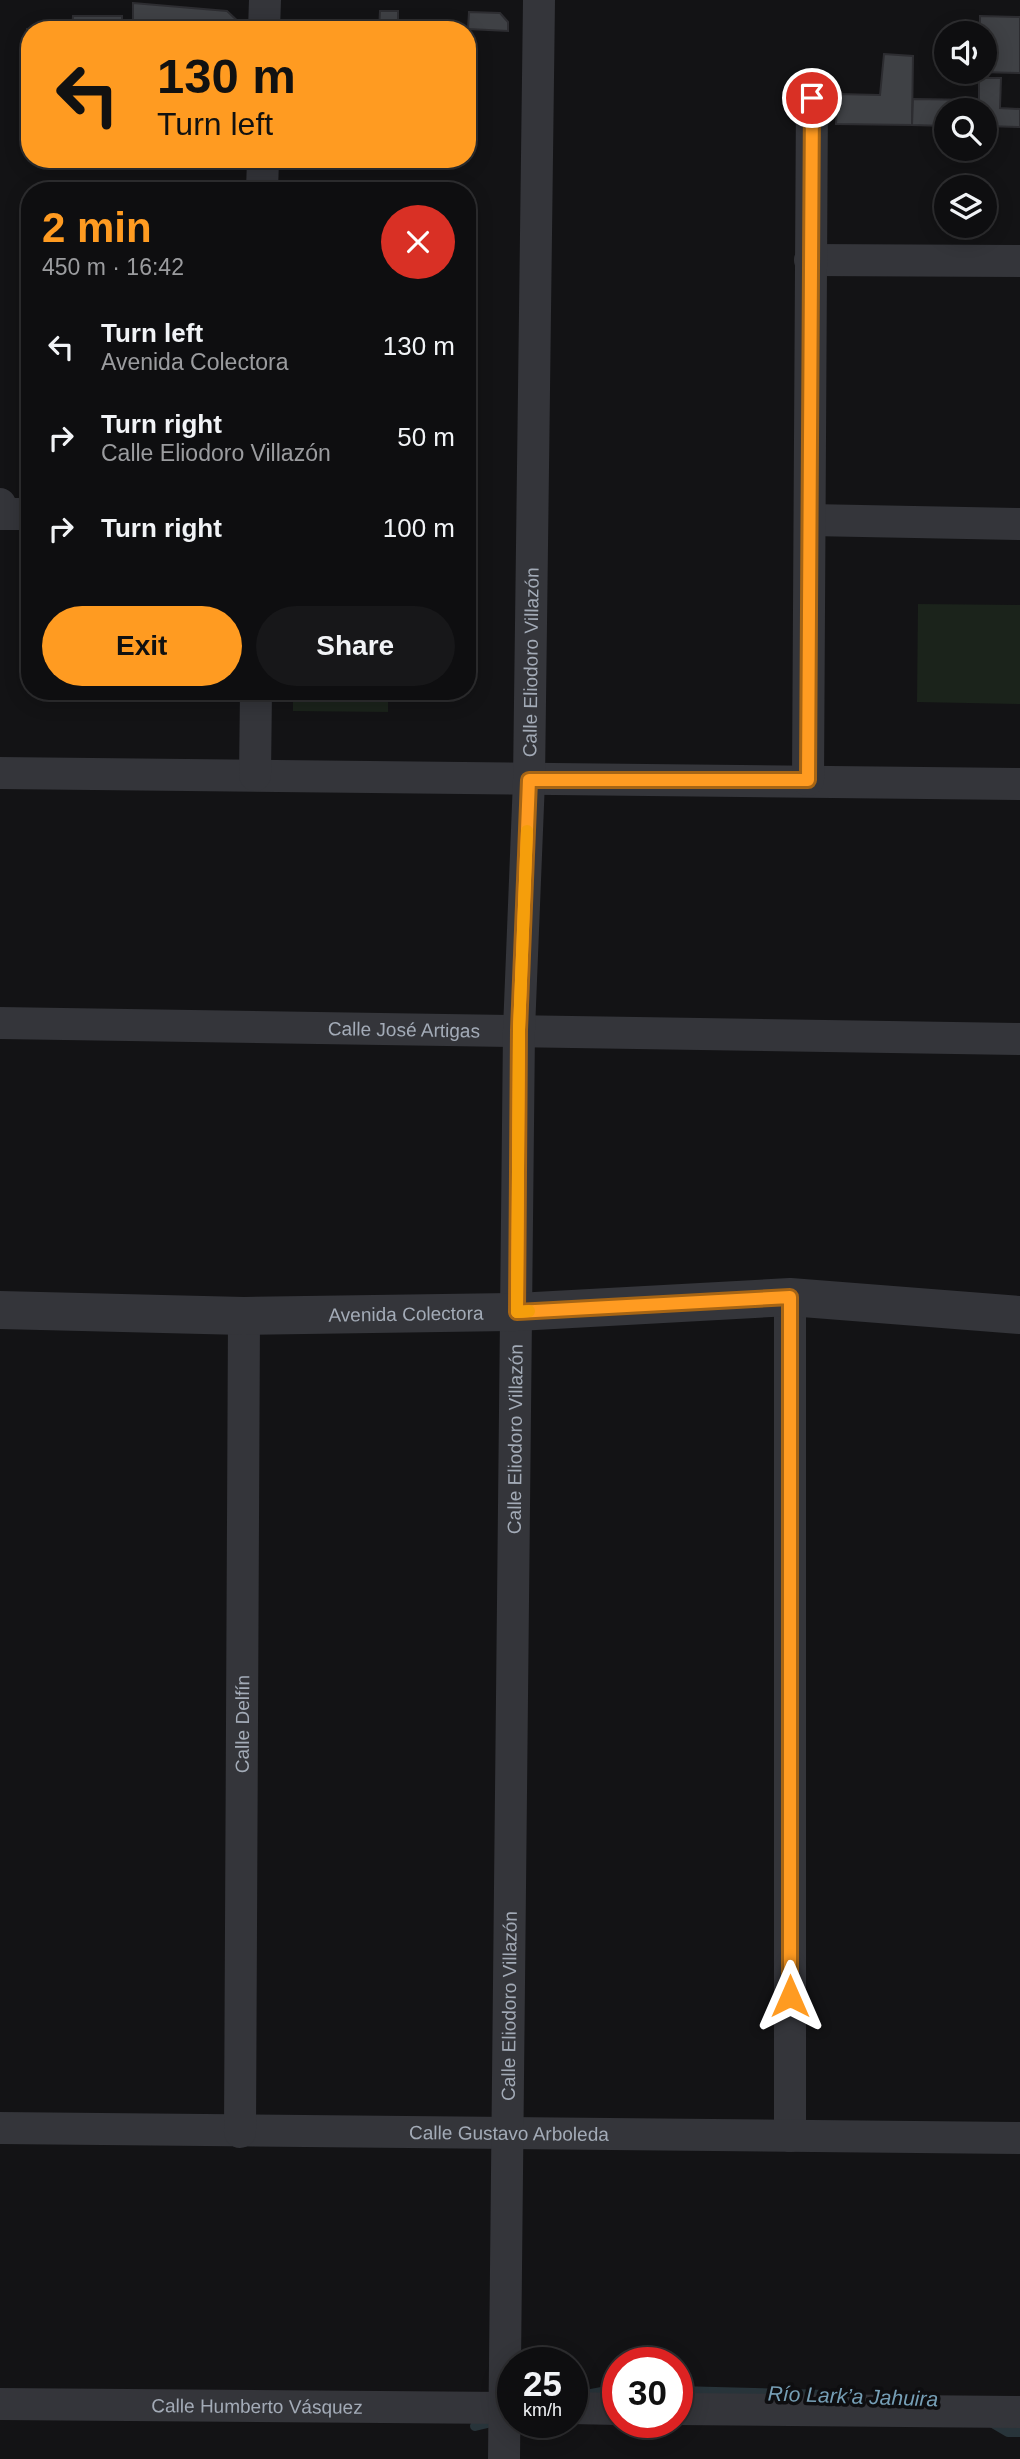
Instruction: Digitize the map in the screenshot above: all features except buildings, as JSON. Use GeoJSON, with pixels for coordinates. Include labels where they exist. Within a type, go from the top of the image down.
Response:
{"type":"FeatureCollection","features":[{"type":"Feature","properties":{"kind":"street"},"geometry":{"type":"LineString","coordinates":[[264,21],[265,0]]}},
{"type":"Feature","properties":{"kind":"street","name":"Calle Eliodoro Villazón"},"geometry":{"type":"LineString","coordinates":[[509,2347],[519,1030],[529,780],[539,0]]}},
{"type":"Feature","properties":{"kind":"street"},"geometry":{"type":"LineString","coordinates":[[808,780],[812,98]]}},
{"type":"Feature","properties":{"kind":"street"},"geometry":{"type":"LineString","coordinates":[[810,260],[1020,261]]}},
{"type":"Feature","properties":{"kind":"street"},"geometry":{"type":"LineString","coordinates":[[0,504],[0,514],[21,514]]}},
{"type":"Feature","properties":{"kind":"street"},"geometry":{"type":"LineString","coordinates":[[810,520],[1020,524]]}},
{"type":"Feature","properties":{"kind":"street"},"geometry":{"type":"LineString","coordinates":[[255,775],[256,700]]}},
{"type":"Feature","properties":{"kind":"street"},"geometry":{"type":"LineString","coordinates":[[0,773],[1020,784]]}},
{"type":"Feature","properties":{"kind":"street","name":"Calle José Artigas"},"geometry":{"type":"LineString","coordinates":[[0,1023],[1020,1039]]}},
{"type":"Feature","properties":{"kind":"street"},"geometry":{"type":"LineString","coordinates":[[790,1297],[790,2136]]}},
{"type":"Feature","properties":{"kind":"street","name":"Avenida Colectora"},"geometry":{"type":"LineString","coordinates":[[0,1310],[244,1316],[517,1312],[790,1297],[1020,1315]]}},
{"type":"Feature","properties":{"kind":"street","name":"Calle Delfín"},"geometry":{"type":"LineString","coordinates":[[240,2132],[244,1316]]}},
{"type":"Feature","properties":{"kind":"street","name":"Calle Gustavo Arboleda"},"geometry":{"type":"LineString","coordinates":[[0,2128],[1020,2138]]}},
{"type":"Feature","properties":{"kind":"street","name":"Calle Humberto Vásquez"},"geometry":{"type":"LineString","coordinates":[[0,2404],[497,2407]]}},
{"type":"Feature","properties":{"kind":"street"},"geometry":{"type":"LineString","coordinates":[[693,2409],[1020,2412]]}},
{"type":"Feature","properties":{"kind":"street","name":"Calle Eliodoro Villazón"},"geometry":{"type":"LineString","coordinates":[[504,2438],[504,2459]]}},
{"type":"Feature","properties":{"kind":"shaded area"},"geometry":{"type":"Polygon","coordinates":[[[918,604],[1020,605],[1020,704],[917,702],[918,604]]]}},
{"type":"Feature","properties":{"kind":"shaded area"},"geometry":{"type":"Polygon","coordinates":[[[293,700],[388,700],[388,712],[293,711],[293,700]]]}},
{"type":"Feature","properties":{"kind":"waterway","name":"Río Lark’a Jahuira"},"geometry":{"type":"LineString","coordinates":[[693,2391],[827,2395]]}},
{"type":"Feature","properties":{"kind":"waterway","name":"Río Lark’a Jahuira"},"geometry":{"type":"LineString","coordinates":[[588,2395],[602,2392]]}},
{"type":"Feature","properties":{"kind":"waterway","name":"Río Lark’a Jahuira"},"geometry":{"type":"LineString","coordinates":[[475,2426],[496,2421]]}},
{"type":"Feature","properties":{"kind":"waterway","name":"Río Lark’a Jahuira"},"geometry":{"type":"LineString","coordinates":[[991,2422],[1008,2432],[1020,2432]]}},
{"type":"Feature","properties":{"kind":"slow traffic"},"geometry":{"type":"LineString","coordinates":[[527,831],[519,1030],[517,1312],[529,1311]]}},
{"type":"Feature","properties":{"kind":"route"},"geometry":{"type":"LineString","coordinates":[[790,1996],[790,1297],[517,1312],[519,1030],[529,780],[808,780],[812,98]]}}]}
